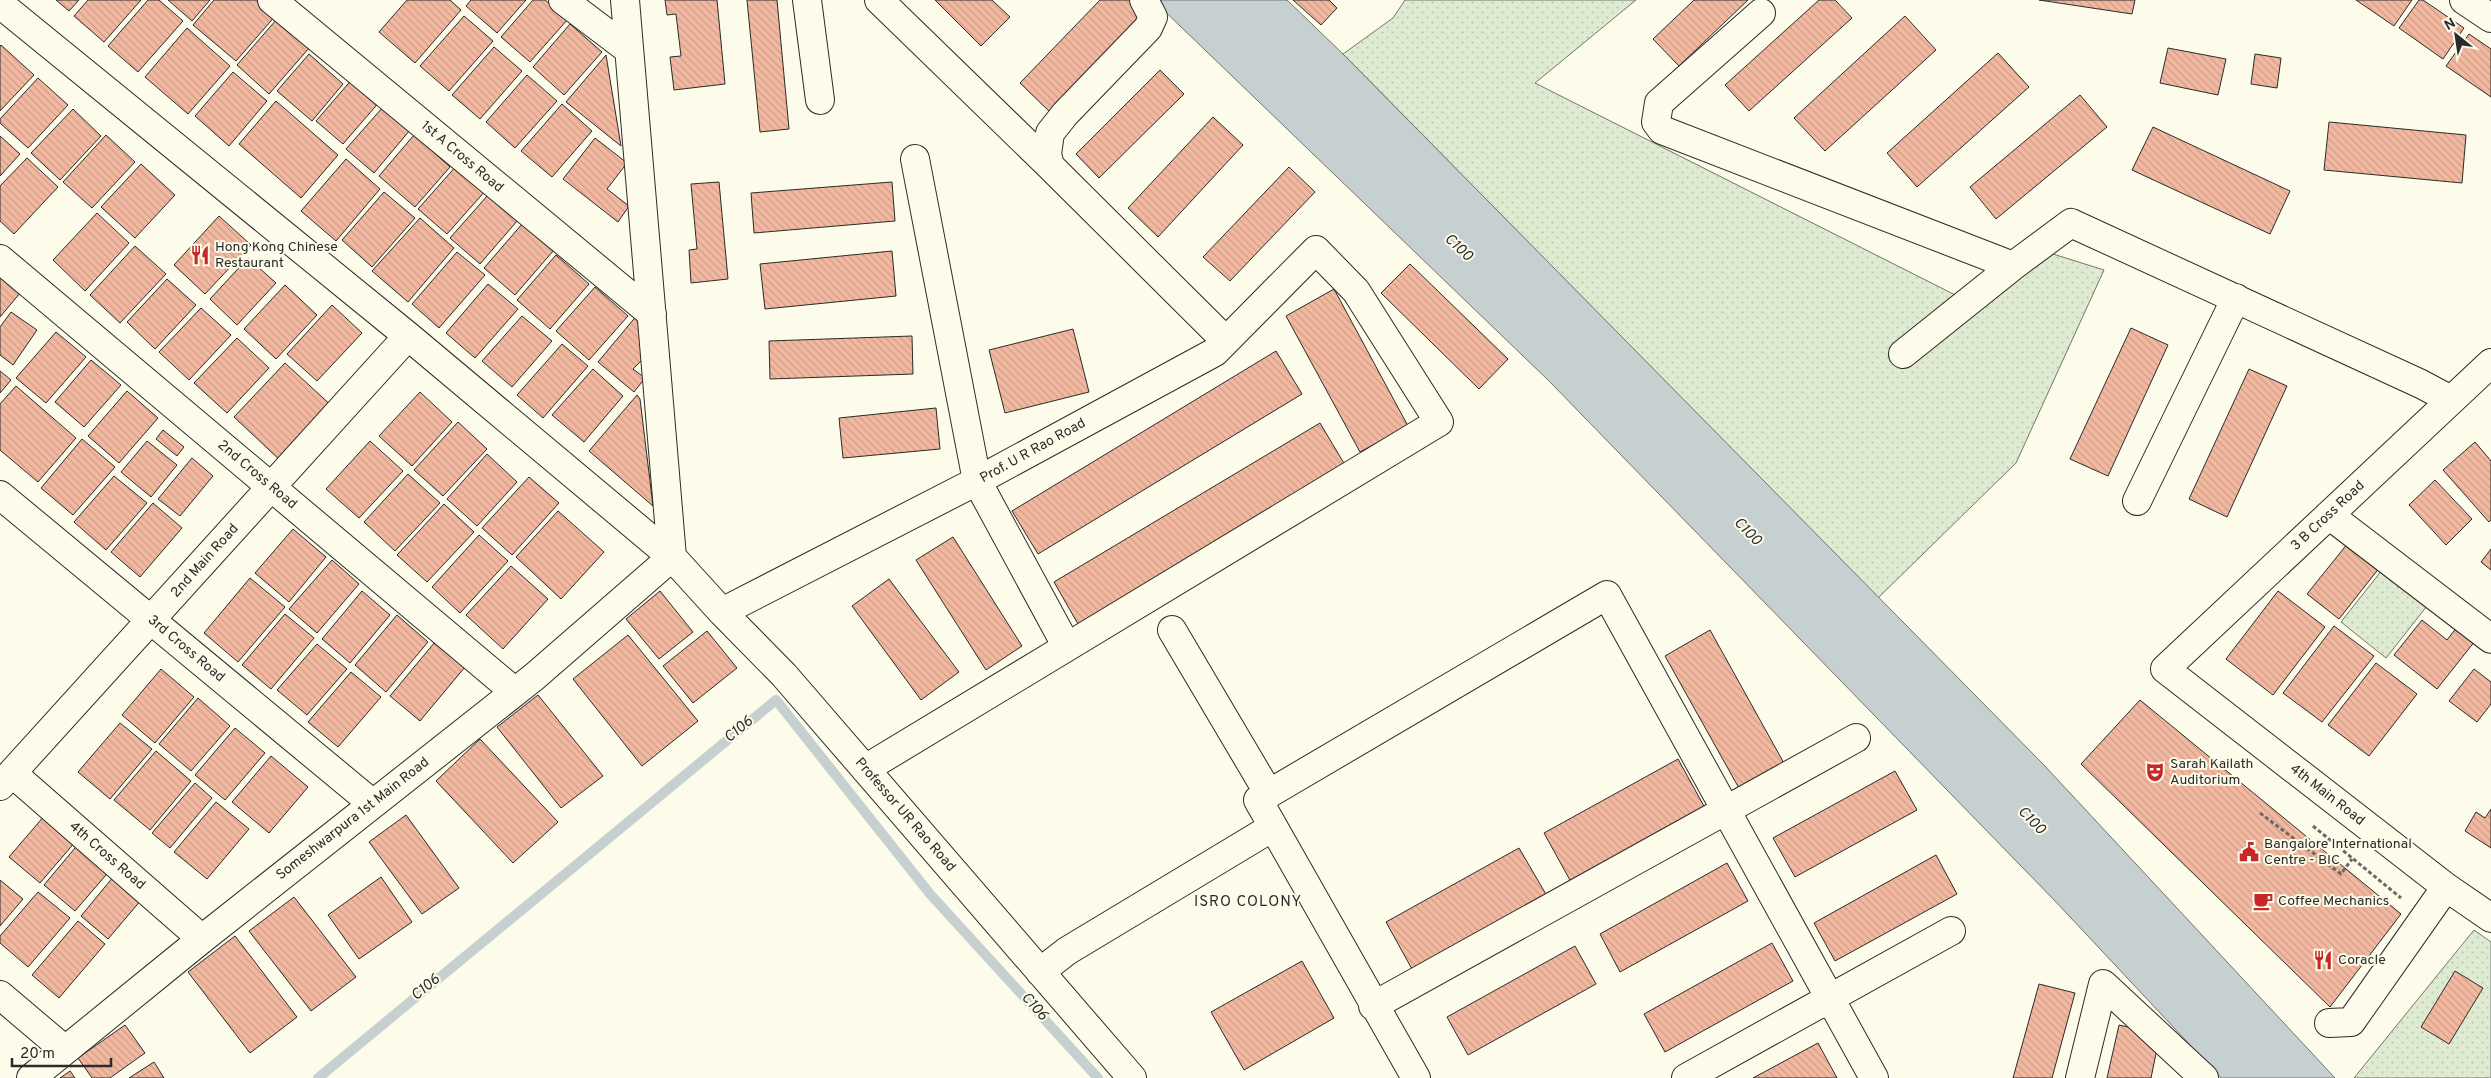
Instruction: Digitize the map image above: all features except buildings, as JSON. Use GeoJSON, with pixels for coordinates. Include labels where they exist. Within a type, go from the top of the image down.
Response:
{"type":"FeatureCollection","features":[{"type":"Feature","properties":{"kind":"street","name":"1st A Cross Road"},"geometry":{"type":"LineString","coordinates":[[272,0],[652,314]]}},
{"type":"Feature","properties":{"kind":"street"},"geometry":{"type":"LineString","coordinates":[[563,0],[629,50]]}},
{"type":"Feature","properties":{"kind":"street"},"geometry":{"type":"LineString","coordinates":[[625,0],[672,557]]}},
{"type":"Feature","properties":{"kind":"street"},"geometry":{"type":"LineString","coordinates":[[807,0],[820,100]]}},
{"type":"Feature","properties":{"kind":"street"},"geometry":{"type":"LineString","coordinates":[[879,0],[1226,341]]}},
{"type":"Feature","properties":{"kind":"street"},"geometry":{"type":"LineString","coordinates":[[1050,166],[1047,154],[1050,133],[1065,114],[1148,28],[1153,17],[1144,0]]}},
{"type":"Feature","properties":{"kind":"street"},"geometry":{"type":"LineString","coordinates":[[2464,0],[2491,18]]}},
{"type":"Feature","properties":{"kind":"street","name":"Professor UR Rao Road"},"geometry":{"type":"LineString","coordinates":[[0,4],[408,336],[672,557],[784,676],[1132,1078]]}},
{"type":"Feature","properties":{"kind":"street"},"geometry":{"type":"LineString","coordinates":[[1761,13],[1659,103],[1656,122],[1662,130],[2013,266]]}},
{"type":"Feature","properties":{"kind":"street"},"geometry":{"type":"LineString","coordinates":[[865,769],[1068,647],[977,481],[915,159]]}},
{"type":"Feature","properties":{"kind":"street"},"geometry":{"type":"LineString","coordinates":[[1903,354],[2013,266],[2071,223],[2421,384],[2451,400]]}},
{"type":"Feature","properties":{"kind":"street","name":"Prof. U R Rao Road"},"geometry":{"type":"LineString","coordinates":[[722,612],[977,481],[1215,352],[1316,250],[1356,291],[1438,422],[1068,647]]}},
{"type":"Feature","properties":{"kind":"street","name":"2nd Cross Road"},"geometry":{"type":"LineString","coordinates":[[0,259],[515,692]]}},
{"type":"Feature","properties":{"kind":"street"},"geometry":{"type":"LineString","coordinates":[[2137,501],[2236,298]]}},
{"type":"Feature","properties":{"kind":"street","name":"2nd Main Road"},"geometry":{"type":"LineString","coordinates":[[6,779],[408,336]]}},
{"type":"Feature","properties":{"kind":"street","name":"3 B Cross Road"},"geometry":{"type":"LineString","coordinates":[[2165,669],[2491,363]]}},
{"type":"Feature","properties":{"kind":"street","name":"3rd Cross Road"},"geometry":{"type":"LineString","coordinates":[[0,494],[373,804]]}},
{"type":"Feature","properties":{"kind":"street"},"geometry":{"type":"LineString","coordinates":[[2329,515],[2491,639]]}},
{"type":"Feature","properties":{"kind":"street","name":"Someshwarpura 1st Main Road"},"geometry":{"type":"LineString","coordinates":[[31,1078],[202,939],[515,692],[672,557]]}},
{"type":"Feature","properties":{"kind":"street"},"geometry":{"type":"LineString","coordinates":[[1416,1078],[1373,1006],[1258,800],[1607,596],[1874,1078]]}},
{"type":"Feature","properties":{"kind":"street"},"geometry":{"type":"LineString","coordinates":[[1172,630],[1269,794]]}},
{"type":"Feature","properties":{"kind":"street","name":"4th Main Road"},"geometry":{"type":"LineString","coordinates":[[2165,669],[2446,887],[2491,918]]}},
{"type":"Feature","properties":{"kind":"street"},"geometry":{"type":"LineString","coordinates":[[1373,1006],[1856,738]]}},
{"type":"Feature","properties":{"kind":"street","name":"4th Cross Road"},"geometry":{"type":"LineString","coordinates":[[6,779],[202,939]]}},
{"type":"Feature","properties":{"kind":"street"},"geometry":{"type":"LineString","coordinates":[[1040,972],[1067,951],[1273,827]]}},
{"type":"Feature","properties":{"kind":"street"},"geometry":{"type":"LineString","coordinates":[[2329,1022],[2351,1022],[2446,887]]}},
{"type":"Feature","properties":{"kind":"street"},"geometry":{"type":"LineString","coordinates":[[1686,1078],[1951,931]]}},
{"type":"Feature","properties":{"kind":"street"},"geometry":{"type":"LineString","coordinates":[[2080,1078],[2103,984],[2204,1078]]}},
{"type":"Feature","properties":{"kind":"street"},"geometry":{"type":"LineString","coordinates":[[0,995],[65,1050]]}},
{"type":"Feature","properties":{"kind":"path"},"geometry":{"type":"LineString","coordinates":[[2224,770],[2232,760],[2239,766]]}},
{"type":"Feature","properties":{"kind":"path"},"geometry":{"type":"LineString","coordinates":[[2260,813],[2341,874],[2352,858]]}},
{"type":"Feature","properties":{"kind":"path"},"geometry":{"type":"LineString","coordinates":[[2308,822],[2425,917]]}},
{"type":"Feature","properties":{"kind":"green space"},"geometry":{"type":"Polygon","coordinates":[[[1405,0],[1636,0],[1535,83],[1979,307],[2053,254],[2104,270],[2016,463],[1878,598],[1343,54],[1393,18],[1405,0]]]}},
{"type":"Feature","properties":{"kind":"green space"},"geometry":{"type":"Polygon","coordinates":[[[2382,570],[2427,606],[2386,658],[2341,622],[2382,570]]]}},
{"type":"Feature","properties":{"kind":"green space"},"geometry":{"type":"Polygon","coordinates":[[[2474,930],[2491,942],[2491,1078],[2354,1078],[2474,930]]]}},
{"type":"Feature","properties":{"kind":"water","name":"C100"},"geometry":{"type":"Polygon","coordinates":[[[1153,0],[1287,0],[1343,54],[2043,764],[2335,1078],[2221,1078],[2056,902],[1549,381],[1153,0]]]}},
{"type":"Feature","properties":{"kind":"waterway","name":"C106"},"geometry":{"type":"LineString","coordinates":[[318,1078],[776,700],[930,894],[1098,1078]]}},
{"type":"Feature","properties":{"kind":"place","name":"Hong Kong Chinese Restaurant"},"geometry":{"type":"Point","coordinates":[200,255]}},
{"type":"Feature","properties":{"kind":"place","name":"Sarah Kailath Auditorium"},"geometry":{"type":"Point","coordinates":[2155,772]}},
{"type":"Feature","properties":{"kind":"place","name":"Bangalore International Centre - BIC"},"geometry":{"type":"Point","coordinates":[2249,852]}},
{"type":"Feature","properties":{"kind":"place","name":"Coffee Mechanics"},"geometry":{"type":"Point","coordinates":[2263,901]}},
{"type":"Feature","properties":{"kind":"place","name":"Coracle"},"geometry":{"type":"Point","coordinates":[2323,960]}},
{"type":"Feature","properties":{"kind":"district","name":"ISRO COLONY"},"geometry":{"type":"Point","coordinates":[1248,902]}}]}
